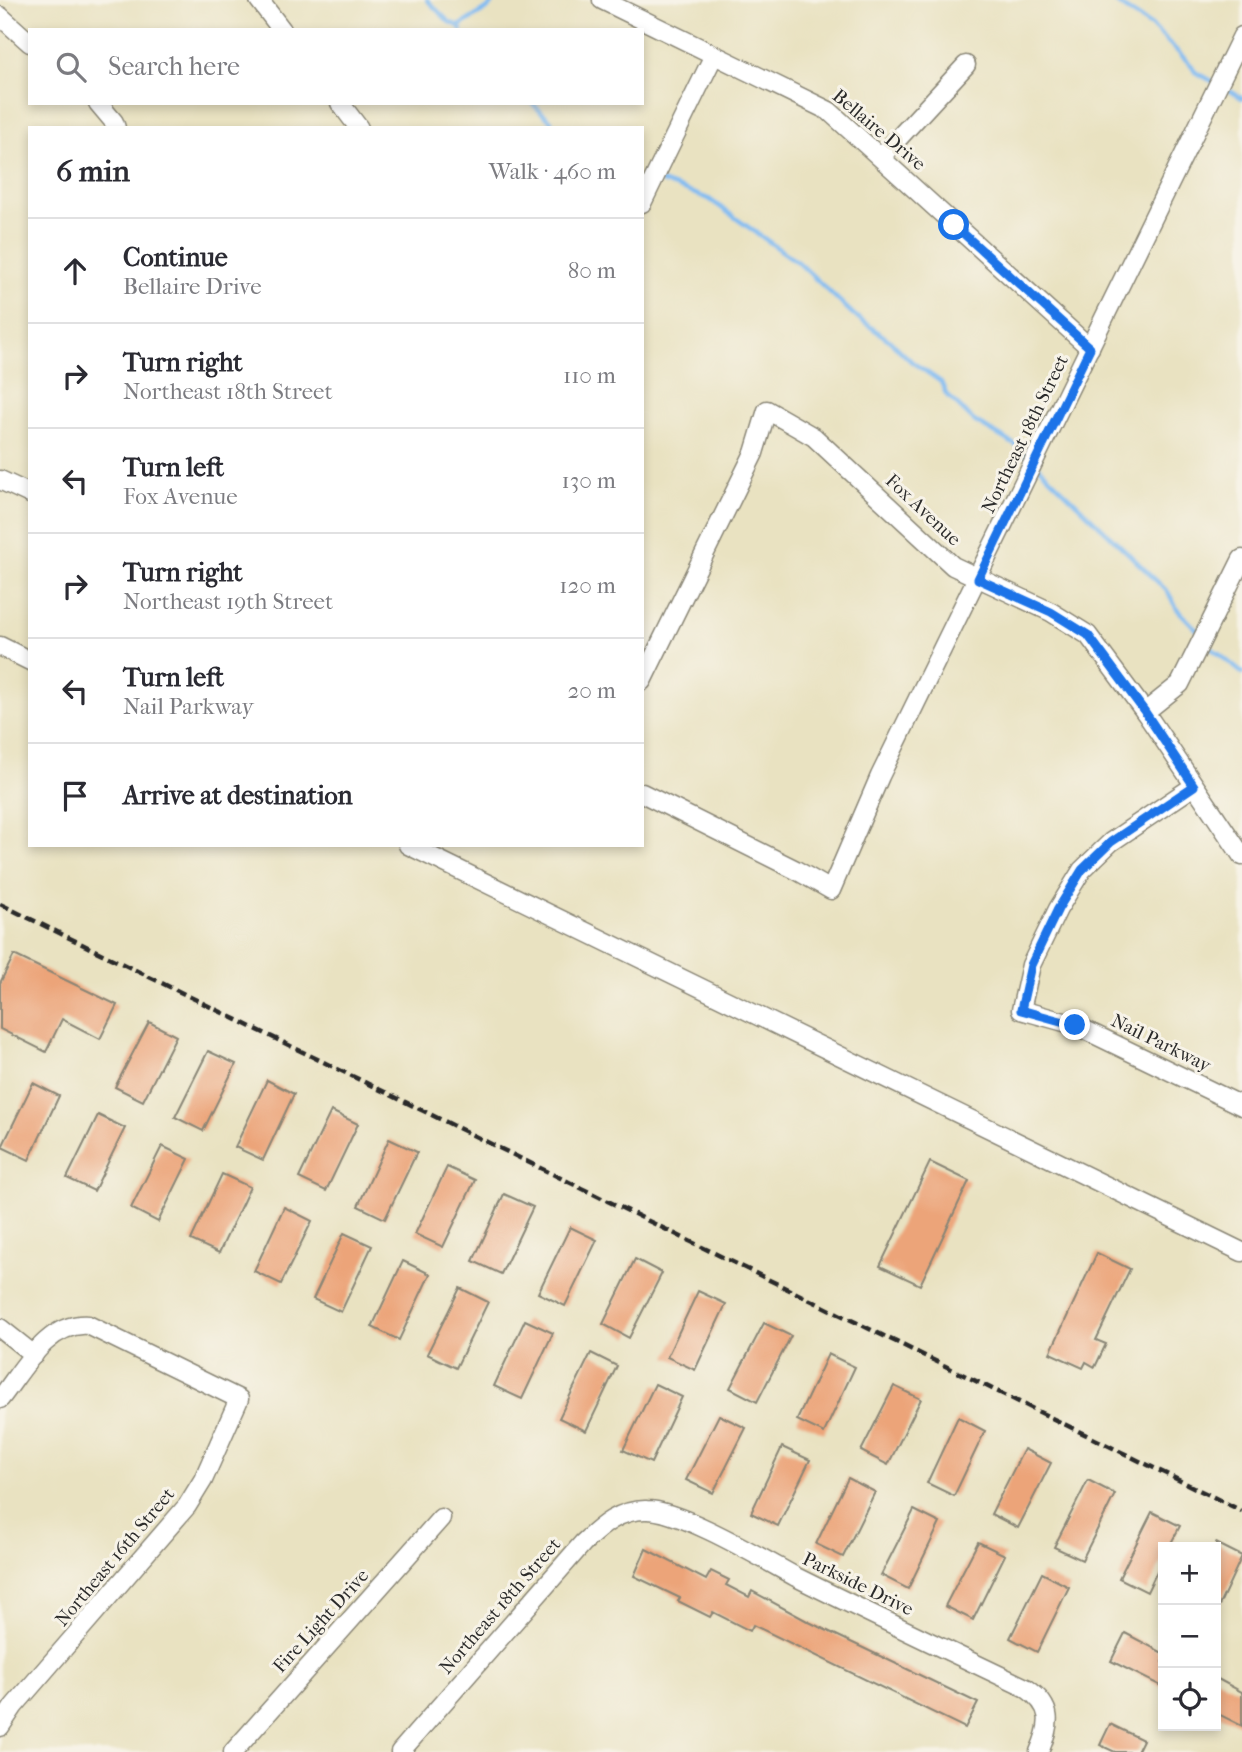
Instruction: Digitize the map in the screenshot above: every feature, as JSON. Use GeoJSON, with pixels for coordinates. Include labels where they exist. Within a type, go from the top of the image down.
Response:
{"type":"FeatureCollection","features":[{"type":"Feature","properties":{"kind":"street"},"geometry":{"type":"LineString","coordinates":[[259,0],[280,28]]}},
{"type":"Feature","properties":{"kind":"street","name":"Bellaire Drive"},"geometry":{"type":"LineString","coordinates":[[602,0],[820,105],[881,157],[1090,348]]}},
{"type":"Feature","properties":{"kind":"street"},"geometry":{"type":"LineString","coordinates":[[0,16],[28,41]]}},
{"type":"Feature","properties":{"kind":"street","name":"Northeast 18th Street"},"geometry":{"type":"LineString","coordinates":[[644,794],[831,890],[880,776],[1242,36]]}},
{"type":"Feature","properties":{"kind":"street"},"geometry":{"type":"LineString","coordinates":[[644,199],[714,55]]}},
{"type":"Feature","properties":{"kind":"street"},"geometry":{"type":"LineString","coordinates":[[881,157],[966,65]]}},
{"type":"Feature","properties":{"kind":"street"},"geometry":{"type":"LineString","coordinates":[[100,105],[115,126]]}},
{"type":"Feature","properties":{"kind":"street"},"geometry":{"type":"LineString","coordinates":[[342,105],[357,126]]}},
{"type":"Feature","properties":{"kind":"street","name":"Fox Avenue"},"geometry":{"type":"LineString","coordinates":[[644,677],[754,453],[767,411],[814,437],[953,566],[1051,612],[1088,635],[1145,712],[1242,856]]}},
{"type":"Feature","properties":{"kind":"street"},"geometry":{"type":"LineString","coordinates":[[0,480],[28,493]]}},
{"type":"Feature","properties":{"kind":"street"},"geometry":{"type":"LineString","coordinates":[[1145,712],[1180,684],[1242,559]]}},
{"type":"Feature","properties":{"kind":"street"},"geometry":{"type":"LineString","coordinates":[[0,646],[28,660]]}},
{"type":"Feature","properties":{"kind":"street","name":"Nail Parkway"},"geometry":{"type":"LineString","coordinates":[[1194,786],[1111,842],[1082,870],[1058,909],[1031,965],[1021,1010],[1075,1025],[1242,1106]]}},
{"type":"Feature","properties":{"kind":"street"},"geometry":{"type":"LineString","coordinates":[[412,847],[1242,1252]]}},
{"type":"Feature","properties":{"kind":"street","name":"Northeast 16th Street"},"geometry":{"type":"LineString","coordinates":[[0,1727],[14,1706],[187,1506],[203,1480],[239,1399],[88,1325],[75,1324],[56,1332],[34,1356]]}},
{"type":"Feature","properties":{"kind":"street"},"geometry":{"type":"LineString","coordinates":[[0,1328],[34,1356],[0,1399]]}},
{"type":"Feature","properties":{"kind":"street","name":"Northeast 18th Street"},"geometry":{"type":"LineString","coordinates":[[400,1752],[597,1530],[618,1516],[647,1510]]}},
{"type":"Feature","properties":{"kind":"street","name":"Parkside Drive"},"geometry":{"type":"LineString","coordinates":[[647,1510],[669,1514],[701,1528],[874,1616],[1026,1688],[1044,1706],[1049,1720],[1039,1752]]}},
{"type":"Feature","properties":{"kind":"street","name":"Fire Light Drive"},"geometry":{"type":"LineString","coordinates":[[233,1752],[441,1518]]}},
{"type":"Feature","properties":{"kind":"building"},"geometry":{"type":"Polygon","coordinates":[[[14,955],[117,1005],[100,1039],[62,1019],[46,1052],[0,1029],[0,983],[14,955]]]}},
{"type":"Feature","properties":{"kind":"building"},"geometry":{"type":"Polygon","coordinates":[[[149,1022],[176,1036],[143,1101],[115,1087],[149,1022]]]}},
{"type":"Feature","properties":{"kind":"building"},"geometry":{"type":"Polygon","coordinates":[[[208,1051],[236,1064],[203,1131],[175,1117],[208,1051]]]}},
{"type":"Feature","properties":{"kind":"building"},"geometry":{"type":"Polygon","coordinates":[[[267,1080],[294,1094],[263,1160],[235,1147],[267,1080]]]}},
{"type":"Feature","properties":{"kind":"building"},"geometry":{"type":"Polygon","coordinates":[[[33,1083],[59,1096],[29,1160],[2,1147],[33,1083]]]}},
{"type":"Feature","properties":{"kind":"building"},"geometry":{"type":"Polygon","coordinates":[[[331,1111],[358,1124],[326,1191],[299,1178],[331,1111]]]}},
{"type":"Feature","properties":{"kind":"building"},"geometry":{"type":"Polygon","coordinates":[[[98,1115],[125,1128],[94,1191],[67,1178],[98,1115]]]}},
{"type":"Feature","properties":{"kind":"building"},"geometry":{"type":"Polygon","coordinates":[[[389,1139],[417,1152],[385,1219],[358,1206],[389,1139]]]}},
{"type":"Feature","properties":{"kind":"building"},"geometry":{"type":"Polygon","coordinates":[[[162,1146],[189,1159],[158,1222],[131,1208],[162,1146]]]}},
{"type":"Feature","properties":{"kind":"building"},"geometry":{"type":"Polygon","coordinates":[[[930,1162],[969,1181],[920,1285],[880,1266],[930,1162]]]}},
{"type":"Feature","properties":{"kind":"building"},"geometry":{"type":"Polygon","coordinates":[[[447,1167],[475,1180],[443,1247],[415,1234],[447,1167]]]}},
{"type":"Feature","properties":{"kind":"building"},"geometry":{"type":"Polygon","coordinates":[[[222,1174],[250,1187],[219,1253],[191,1240],[222,1174]]]}},
{"type":"Feature","properties":{"kind":"building"},"geometry":{"type":"Polygon","coordinates":[[[504,1194],[533,1207],[501,1274],[473,1261],[504,1194]]]}},
{"type":"Feature","properties":{"kind":"building"},"geometry":{"type":"Polygon","coordinates":[[[284,1207],[312,1221],[281,1284],[254,1271],[284,1207]]]}},
{"type":"Feature","properties":{"kind":"building"},"geometry":{"type":"Polygon","coordinates":[[[570,1227],[597,1240],[565,1306],[538,1293],[570,1227]]]}},
{"type":"Feature","properties":{"kind":"building"},"geometry":{"type":"Polygon","coordinates":[[[344,1233],[372,1246],[341,1312],[313,1299],[344,1233]]]}},
{"type":"Feature","properties":{"kind":"building"},"geometry":{"type":"Polygon","coordinates":[[[1097,1253],[1130,1269],[1096,1340],[1106,1344],[1095,1367],[1086,1362],[1083,1368],[1050,1353],[1097,1253]]]}},
{"type":"Feature","properties":{"kind":"building"},"geometry":{"type":"Polygon","coordinates":[[[635,1259],[662,1273],[629,1338],[603,1324],[635,1259]]]}},
{"type":"Feature","properties":{"kind":"building"},"geometry":{"type":"Polygon","coordinates":[[[403,1261],[430,1274],[399,1340],[372,1327],[403,1261]]]}},
{"type":"Feature","properties":{"kind":"building"},"geometry":{"type":"Polygon","coordinates":[[[460,1288],[488,1302],[456,1368],[427,1354],[460,1288]]]}},
{"type":"Feature","properties":{"kind":"building"},"geometry":{"type":"Polygon","coordinates":[[[698,1291],[726,1304],[695,1370],[667,1357],[698,1291]]]}},
{"type":"Feature","properties":{"kind":"building"},"geometry":{"type":"Polygon","coordinates":[[[525,1320],[553,1333],[522,1399],[494,1386],[525,1320]]]}},
{"type":"Feature","properties":{"kind":"building"},"geometry":{"type":"Polygon","coordinates":[[[764,1323],[791,1336],[757,1402],[730,1388],[764,1323]]]}},
{"type":"Feature","properties":{"kind":"building"},"geometry":{"type":"Polygon","coordinates":[[[591,1353],[617,1366],[586,1431],[559,1418],[591,1353]]]}},
{"type":"Feature","properties":{"kind":"building"},"geometry":{"type":"Polygon","coordinates":[[[828,1354],[855,1367],[824,1433],[797,1420],[828,1354]]]}},
{"type":"Feature","properties":{"kind":"building"},"geometry":{"type":"Polygon","coordinates":[[[655,1384],[682,1397],[651,1463],[623,1450],[655,1384]]]}},
{"type":"Feature","properties":{"kind":"building"},"geometry":{"type":"Polygon","coordinates":[[[894,1386],[921,1399],[888,1465],[861,1451],[894,1386]]]}},
{"type":"Feature","properties":{"kind":"building"},"geometry":{"type":"Polygon","coordinates":[[[719,1415],[746,1428],[713,1493],[686,1480],[719,1415]]]}},
{"type":"Feature","properties":{"kind":"building"},"geometry":{"type":"Polygon","coordinates":[[[958,1417],[985,1431],[954,1496],[927,1483],[958,1417]]]}},
{"type":"Feature","properties":{"kind":"building"},"geometry":{"type":"Polygon","coordinates":[[[782,1447],[810,1460],[778,1526],[751,1513],[782,1447]]]}},
{"type":"Feature","properties":{"kind":"building"},"geometry":{"type":"Polygon","coordinates":[[[1024,1449],[1051,1463],[1018,1528],[991,1514],[1024,1449]]]}},
{"type":"Feature","properties":{"kind":"building"},"geometry":{"type":"Polygon","coordinates":[[[848,1478],[875,1492],[843,1557],[816,1544],[848,1478]]]}},
{"type":"Feature","properties":{"kind":"building"},"geometry":{"type":"Polygon","coordinates":[[[1088,1480],[1115,1494],[1082,1560],[1054,1547],[1088,1480]]]}},
{"type":"Feature","properties":{"kind":"building"},"geometry":{"type":"Polygon","coordinates":[[[914,1510],[940,1523],[908,1589],[881,1575],[914,1510]]]}},
{"type":"Feature","properties":{"kind":"building"},"geometry":{"type":"Polygon","coordinates":[[[1152,1512],[1180,1526],[1172,1542],[1158,1542],[1158,1569],[1147,1592],[1119,1578],[1152,1512]]]}},
{"type":"Feature","properties":{"kind":"building"},"geometry":{"type":"Polygon","coordinates":[[[978,1542],[1005,1555],[973,1620],[945,1606],[978,1542]]]}},
{"type":"Feature","properties":{"kind":"building"},"geometry":{"type":"Polygon","coordinates":[[[1221,1546],[1242,1556],[1221,1601],[1221,1546]]]}},
{"type":"Feature","properties":{"kind":"building"},"geometry":{"type":"Polygon","coordinates":[[[646,1549],[706,1580],[711,1571],[729,1580],[726,1585],[749,1597],[752,1591],[809,1622],[978,1703],[965,1728],[753,1625],[750,1631],[713,1612],[710,1617],[678,1601],[680,1598],[634,1576],[646,1549]]]}},
{"type":"Feature","properties":{"kind":"building"},"geometry":{"type":"Polygon","coordinates":[[[1042,1573],[1069,1587],[1037,1652],[1010,1638],[1042,1573]]]}},
{"type":"Feature","properties":{"kind":"building"},"geometry":{"type":"Polygon","coordinates":[[[1125,1633],[1158,1650],[1158,1684],[1111,1661],[1125,1633]]]}},
{"type":"Feature","properties":{"kind":"building"},"geometry":{"type":"Polygon","coordinates":[[[1221,1681],[1242,1692],[1242,1726],[1221,1716],[1221,1681]]]}},
{"type":"Feature","properties":{"kind":"building"},"geometry":{"type":"Polygon","coordinates":[[[1110,1724],[1143,1740],[1137,1752],[1115,1752],[1100,1745],[1110,1724]]]}},
{"type":"Feature","properties":{"kind":"waterway"},"geometry":{"type":"LineString","coordinates":[[427,0],[449,22],[460,28]]}},
{"type":"Feature","properties":{"kind":"waterway"},"geometry":{"type":"LineString","coordinates":[[459,26],[487,9],[496,0]]}},
{"type":"Feature","properties":{"kind":"waterway"},"geometry":{"type":"LineString","coordinates":[[1112,0],[1153,27],[1195,72],[1214,82]]}},
{"type":"Feature","properties":{"kind":"waterway"},"geometry":{"type":"LineString","coordinates":[[1221,86],[1242,98]]}},
{"type":"Feature","properties":{"kind":"waterway"},"geometry":{"type":"LineString","coordinates":[[534,105],[551,121],[552,126]]}},
{"type":"Feature","properties":{"kind":"waterway"},"geometry":{"type":"LineString","coordinates":[[656,180],[709,199],[800,264],[854,315],[941,382],[946,394],[974,421],[1019,447],[1029,458]]}},
{"type":"Feature","properties":{"kind":"waterway"},"geometry":{"type":"LineString","coordinates":[[1038,466],[1168,592],[1177,609],[1199,632]]}},
{"type":"Feature","properties":{"kind":"waterway"},"geometry":{"type":"LineString","coordinates":[[1206,641],[1242,673]]}},
{"type":"Feature","properties":{"kind":"railway"},"geometry":{"type":"LineString","coordinates":[[0,904],[1242,1511]]}},
{"type":"Feature","properties":{"kind":"route"},"geometry":{"type":"LineString","coordinates":[[954,225],[1090,348],[978,579],[1051,612],[1088,635],[1099,646],[1194,786],[1094,856],[1072,884],[1058,909],[1031,965],[1021,1010],[1075,1025]]}}]}
